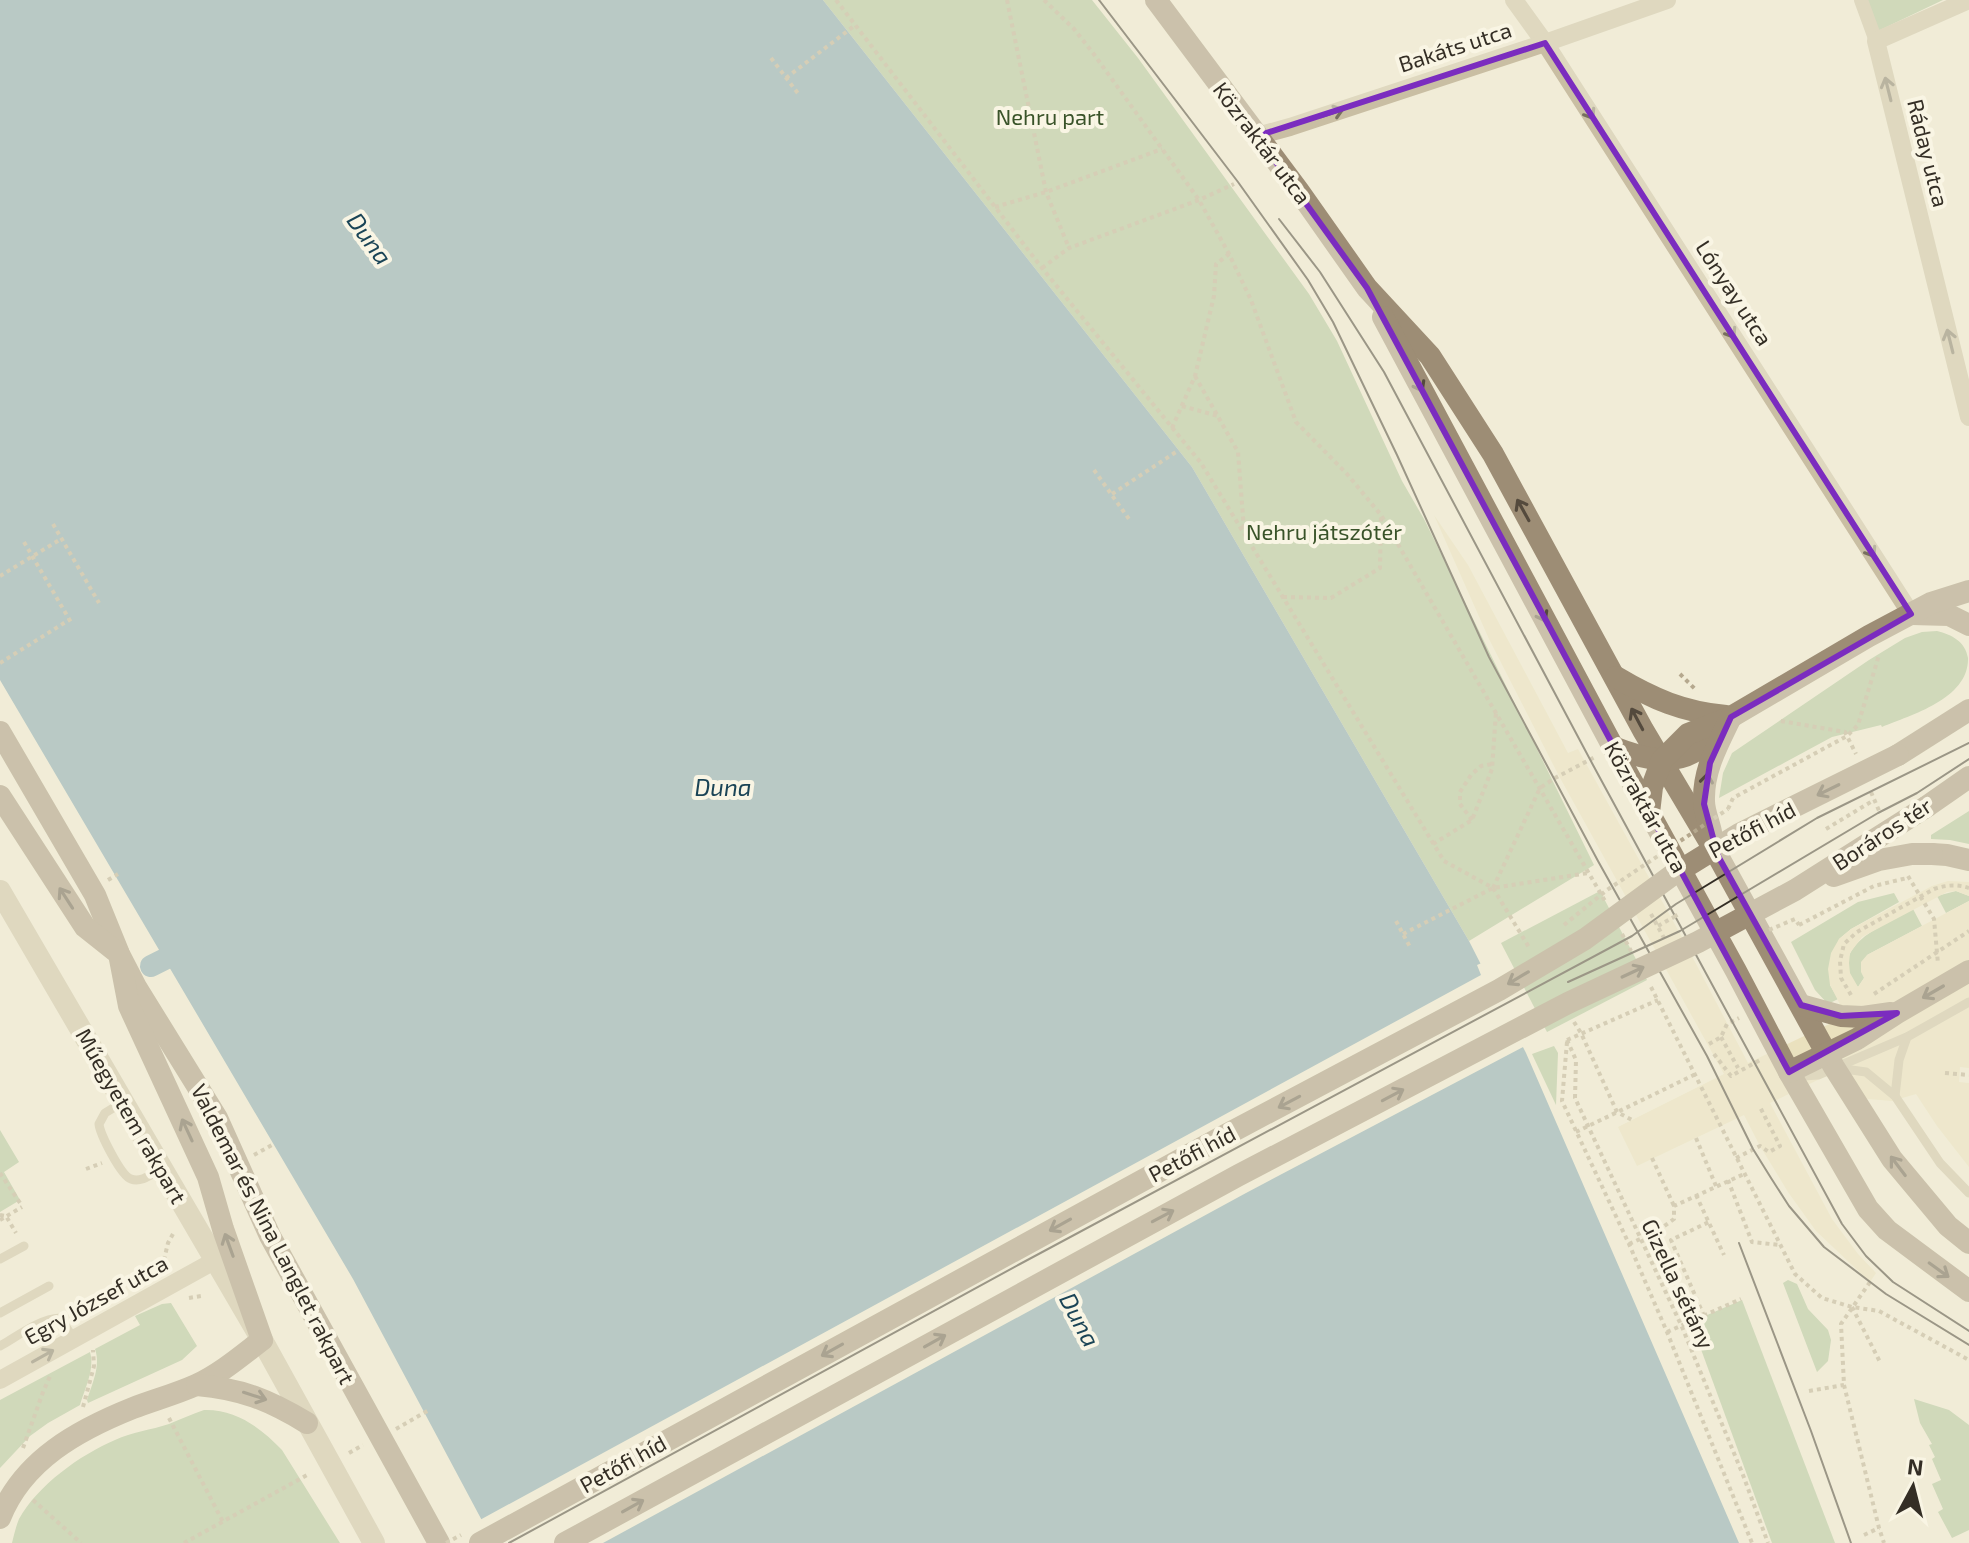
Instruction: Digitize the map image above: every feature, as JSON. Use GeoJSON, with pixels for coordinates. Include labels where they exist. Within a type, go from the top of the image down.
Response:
{"type":"FeatureCollection","features":[{"type":"Feature","properties":{"kind":"main road","name":"Közraktár utca"},"geometry":{"type":"LineString","coordinates":[[1166,4],[1367,288],[1430,356],[1493,454],[1830,1060],[1892,1159],[1958,1226],[1969,1243]]}},
{"type":"Feature","properties":{"kind":"main road","name":"Közraktár utca"},"geometry":{"type":"LineString","coordinates":[[1367,288],[1463,467],[1606,751],[1649,813],[1789,1072],[1868,1209],[1887,1230],[1969,1291]]}},
{"type":"Feature","properties":{"kind":"main road"},"geometry":{"type":"LineString","coordinates":[[1649,813],[1652,787],[1662,760],[1688,734],[1731,717],[1931,603],[1969,591]]}},
{"type":"Feature","properties":{"kind":"main road"},"geometry":{"type":"LineString","coordinates":[[1911,614],[1949,615],[1969,625]]}},
{"type":"Feature","properties":{"kind":"main road"},"geometry":{"type":"LineString","coordinates":[[1615,677],[1671,705],[1697,713],[1731,717]]}},
{"type":"Feature","properties":{"kind":"main road"},"geometry":{"type":"LineString","coordinates":[[1898,755],[1969,710]]}},
{"type":"Feature","properties":{"kind":"main road"},"geometry":{"type":"LineString","coordinates":[[1718,856],[1704,804],[1705,784],[1710,763],[1731,717]]}},
{"type":"Feature","properties":{"kind":"main road"},"geometry":{"type":"LineString","coordinates":[[1898,755],[1969,717]]}},
{"type":"Feature","properties":{"kind":"main road","name":"Valdemar és Nina Langlet rakpart"},"geometry":{"type":"LineString","coordinates":[[0,732],[95,895],[136,987],[217,1118],[270,1236],[435,1535]]}},
{"type":"Feature","properties":{"kind":"main road"},"geometry":{"type":"LineString","coordinates":[[1606,751],[1662,760]]}},
{"type":"Feature","properties":{"kind":"main road","name":"Petőfi híd"},"geometry":{"type":"LineString","coordinates":[[480,1543],[1499,990],[1585,939],[1671,876],[1739,834],[1898,755]]}},
{"type":"Feature","properties":{"kind":"main road","name":"Boráros tér"},"geometry":{"type":"LineString","coordinates":[[1795,890],[1969,777]]}},
{"type":"Feature","properties":{"kind":"main road"},"geometry":{"type":"LineString","coordinates":[[0,796],[85,927],[119,954],[129,1006],[208,1177],[262,1340],[197,1385],[75,1434],[27,1475],[0,1518]]}},
{"type":"Feature","properties":{"kind":"main road"},"geometry":{"type":"LineString","coordinates":[[1795,890],[1879,860],[1912,854],[1947,855],[1969,860]]}},
{"type":"Feature","properties":{"kind":"main road","name":"Petőfi híd"},"geometry":{"type":"LineString","coordinates":[[565,1543],[1239,1175],[1568,1003],[1698,942],[1795,890]]}},
{"type":"Feature","properties":{"kind":"main road"},"geometry":{"type":"LineString","coordinates":[[1789,1072],[1830,1060],[1897,1013],[1969,971]]}},
{"type":"Feature","properties":{"kind":"main road"},"geometry":{"type":"LineString","coordinates":[[1801,1005],[1841,1016],[1897,1013]]}},
{"type":"Feature","properties":{"kind":"main road"},"geometry":{"type":"LineString","coordinates":[[197,1385],[217,1386],[262,1398],[307,1423]]}},
{"type":"Feature","properties":{"kind":"street","name":"Lónyay utca"},"geometry":{"type":"LineString","coordinates":[[1514,0],[1545,43],[1911,614]]}},
{"type":"Feature","properties":{"kind":"street","name":"Bakáts utca"},"geometry":{"type":"LineString","coordinates":[[1257,136],[1545,43],[1667,0]]}},
{"type":"Feature","properties":{"kind":"street"},"geometry":{"type":"LineString","coordinates":[[1861,0],[1876,41],[1969,0]]}},
{"type":"Feature","properties":{"kind":"street","name":"Ráday utca"},"geometry":{"type":"LineString","coordinates":[[1876,41],[1969,417]]}},
{"type":"Feature","properties":{"kind":"street","name":"Műegyetem rakpart"},"geometry":{"type":"LineString","coordinates":[[0,891],[262,1340],[374,1543]]}},
{"type":"Feature","properties":{"kind":"street","name":"Egry József utca"},"geometry":{"type":"LineString","coordinates":[[0,1380],[214,1261]]}},
{"type":"Feature","properties":{"kind":"lane"},"geometry":{"type":"LineString","coordinates":[[1467,428],[1475,432],[1493,454]]}},
{"type":"Feature","properties":{"kind":"lane"},"geometry":{"type":"LineString","coordinates":[[1454,433],[1456,450],[1463,467]]}},
{"type":"Feature","properties":{"kind":"lane"},"geometry":{"type":"LineString","coordinates":[[1830,1060],[1907,1037],[1969,1002]]}},
{"type":"Feature","properties":{"kind":"lane"},"geometry":{"type":"LineString","coordinates":[[1895,1096],[1899,1060],[1907,1037]]}},
{"type":"Feature","properties":{"kind":"lane"},"geometry":{"type":"LineString","coordinates":[[1830,1060],[1866,1072],[1895,1096],[1940,1163],[1969,1193]]}},
{"type":"Feature","properties":{"kind":"lane"},"geometry":{"type":"LineString","coordinates":[[123,1102],[105,1113],[99,1124],[122,1171],[129,1179],[138,1180],[162,1168]]}},
{"type":"Feature","properties":{"kind":"lane"},"geometry":{"type":"LineString","coordinates":[[0,1259],[24,1246]]}},
{"type":"Feature","properties":{"kind":"lane"},"geometry":{"type":"LineString","coordinates":[[0,1313],[49,1286]]}},
{"type":"Feature","properties":{"kind":"lane"},"geometry":{"type":"LineString","coordinates":[[0,1346],[56,1318],[60,1318],[74,1339]]}},
{"type":"Feature","properties":{"kind":"path"},"geometry":{"type":"LineString","coordinates":[[836,0],[1042,268],[1201,463],[1444,861],[1493,888]]}},
{"type":"Feature","properties":{"kind":"path"},"geometry":{"type":"LineString","coordinates":[[1007,0],[1046,192],[1069,248]]}},
{"type":"Feature","properties":{"kind":"path"},"geometry":{"type":"LineString","coordinates":[[1044,0],[1093,53],[1199,200],[1251,300],[1296,422],[1347,474],[1381,515],[1540,788]]}},
{"type":"Feature","properties":{"kind":"path"},"geometry":{"type":"LineString","coordinates":[[786,78],[855,25]]}},
{"type":"Feature","properties":{"kind":"path"},"geometry":{"type":"LineString","coordinates":[[771,58],[800,96]]}},
{"type":"Feature","properties":{"kind":"path"},"geometry":{"type":"LineString","coordinates":[[995,207],[1046,192],[1162,149]]}},
{"type":"Feature","properties":{"kind":"path"},"geometry":{"type":"LineString","coordinates":[[1042,268],[1069,248],[1234,184]]}},
{"type":"Feature","properties":{"kind":"path"},"geometry":{"type":"LineString","coordinates":[[1172,428],[1195,376],[1214,296],[1216,264],[1229,254]]}},
{"type":"Feature","properties":{"kind":"path"},"geometry":{"type":"LineString","coordinates":[[1195,376],[1238,452],[1244,534]]}},
{"type":"Feature","properties":{"kind":"path"},"geometry":{"type":"LineString","coordinates":[[1182,406],[1218,416]]}},
{"type":"Feature","properties":{"kind":"path"},"geometry":{"type":"LineString","coordinates":[[1112,494],[1179,450]]}},
{"type":"Feature","properties":{"kind":"path"},"geometry":{"type":"LineString","coordinates":[[1094,470],[1129,519]]}},
{"type":"Feature","properties":{"kind":"path"},"geometry":{"type":"LineString","coordinates":[[1283,597],[1331,598],[1380,568],[1381,515]]}},
{"type":"Feature","properties":{"kind":"path"},"geometry":{"type":"LineString","coordinates":[[53,524],[99,603]]}},
{"type":"Feature","properties":{"kind":"path"},"geometry":{"type":"LineString","coordinates":[[0,576],[61,539]]}},
{"type":"Feature","properties":{"kind":"path"},"geometry":{"type":"LineString","coordinates":[[0,663],[71,622],[24,542]]}},
{"type":"Feature","properties":{"kind":"path"},"geometry":{"type":"LineString","coordinates":[[1559,929],[1607,890],[1728,809],[1733,798],[1847,736],[1858,725],[1879,655]]}},
{"type":"Feature","properties":{"kind":"path"},"geometry":{"type":"LineString","coordinates":[[1680,674],[1695,689]]}},
{"type":"Feature","properties":{"kind":"path"},"geometry":{"type":"LineString","coordinates":[[1433,844],[1472,820],[1492,769],[1496,712]]}},
{"type":"Feature","properties":{"kind":"path"},"geometry":{"type":"LineString","coordinates":[[1781,721],[1845,732],[1860,765]]}},
{"type":"Feature","properties":{"kind":"path"},"geometry":{"type":"LineString","coordinates":[[1493,888],[1540,788],[1606,751]]}},
{"type":"Feature","properties":{"kind":"path"},"geometry":{"type":"LineString","coordinates":[[1472,820],[1460,804],[1460,792],[1481,766],[1492,764]]}},
{"type":"Feature","properties":{"kind":"path"},"geometry":{"type":"LineString","coordinates":[[1870,788],[1881,815]]}},
{"type":"Feature","properties":{"kind":"path"},"geometry":{"type":"LineString","coordinates":[[1826,829],[1874,800]]}},
{"type":"Feature","properties":{"kind":"path"},"geometry":{"type":"LineString","coordinates":[[1403,934],[1493,888],[1589,872]]}},
{"type":"Feature","properties":{"kind":"path"},"geometry":{"type":"LineString","coordinates":[[1905,872],[1934,919],[1939,974]]}},
{"type":"Feature","properties":{"kind":"path"},"geometry":{"type":"LineString","coordinates":[[1799,925],[1874,886],[1909,878]]}},
{"type":"Feature","properties":{"kind":"path"},"geometry":{"type":"LineString","coordinates":[[1852,996],[1841,978],[1840,961],[1844,944],[1857,932],[1945,885],[1969,888]]}},
{"type":"Feature","properties":{"kind":"path"},"geometry":{"type":"LineString","coordinates":[[1658,926],[1680,913]]}},
{"type":"Feature","properties":{"kind":"path"},"geometry":{"type":"LineString","coordinates":[[1396,921],[1410,947]]}},
{"type":"Feature","properties":{"kind":"path"},"geometry":{"type":"LineString","coordinates":[[1869,998],[1969,931]]}},
{"type":"Feature","properties":{"kind":"path"},"geometry":{"type":"LineString","coordinates":[[1658,1000],[1567,1040],[1562,1101],[1667,1332],[1752,1543]]}},
{"type":"Feature","properties":{"kind":"path"},"geometry":{"type":"LineString","coordinates":[[1709,1044],[1721,1037],[1727,1024],[1739,1018]]}},
{"type":"Feature","properties":{"kind":"path"},"geometry":{"type":"LineString","coordinates":[[1581,1033],[1617,1112],[1632,1120]]}},
{"type":"Feature","properties":{"kind":"path"},"geometry":{"type":"LineString","coordinates":[[1721,1037],[1738,1068]]}},
{"type":"Feature","properties":{"kind":"path","name":"Gizella sétány"},"geometry":{"type":"LineString","coordinates":[[1567,1040],[1576,1060],[1575,1098],[1682,1327],[1768,1543]]}},
{"type":"Feature","properties":{"kind":"path"},"geometry":{"type":"LineString","coordinates":[[1714,1054],[1731,1076],[1762,1060]]}},
{"type":"Feature","properties":{"kind":"path"},"geometry":{"type":"LineString","coordinates":[[1945,1073],[1969,1075]]}},
{"type":"Feature","properties":{"kind":"path"},"geometry":{"type":"LineString","coordinates":[[1576,1132],[1696,1074]]}},
{"type":"Feature","properties":{"kind":"path"},"geometry":{"type":"LineString","coordinates":[[1736,1158],[1760,1146],[1769,1152],[1780,1146],[1760,1107]]}},
{"type":"Feature","properties":{"kind":"path"},"geometry":{"type":"LineString","coordinates":[[1696,1138],[1716,1186]]}},
{"type":"Feature","properties":{"kind":"path"},"geometry":{"type":"LineString","coordinates":[[1629,1244],[1656,1232],[1674,1219],[1674,1206],[1652,1158]]}},
{"type":"Feature","properties":{"kind":"path"},"geometry":{"type":"LineString","coordinates":[[0,1173],[23,1206],[2,1217],[11,1223]]}},
{"type":"Feature","properties":{"kind":"path"},"geometry":{"type":"LineString","coordinates":[[1674,1206],[1744,1174],[1795,1274],[1822,1298],[1879,1311],[1969,1360]]}},
{"type":"Feature","properties":{"kind":"path"},"geometry":{"type":"LineString","coordinates":[[1728,1180],[1752,1242],[1780,1245]]}},
{"type":"Feature","properties":{"kind":"path"},"geometry":{"type":"LineString","coordinates":[[1696,1195],[1724,1255]]}},
{"type":"Feature","properties":{"kind":"path"},"geometry":{"type":"LineString","coordinates":[[1704,1316],[1671,1240],[1709,1222]]}},
{"type":"Feature","properties":{"kind":"path"},"geometry":{"type":"LineString","coordinates":[[168,1243],[175,1230]]}},
{"type":"Feature","properties":{"kind":"path"},"geometry":{"type":"LineString","coordinates":[[1870,1282],[1841,1324],[1844,1385],[1884,1543]]}},
{"type":"Feature","properties":{"kind":"path"},"geometry":{"type":"LineString","coordinates":[[1667,1332],[1741,1299]]}},
{"type":"Feature","properties":{"kind":"path"},"geometry":{"type":"LineString","coordinates":[[1852,1307],[1880,1362]]}},
{"type":"Feature","properties":{"kind":"path"},"geometry":{"type":"LineString","coordinates":[[1710,1314],[1713,1321]]}},
{"type":"Feature","properties":{"kind":"path"},"geometry":{"type":"LineString","coordinates":[[81,1412],[94,1366]]}},
{"type":"Feature","properties":{"kind":"path"},"geometry":{"type":"LineString","coordinates":[[17,1457],[25,1445],[51,1376]]}},
{"type":"Feature","properties":{"kind":"path"},"geometry":{"type":"LineString","coordinates":[[1809,1391],[1844,1385]]}},
{"type":"Feature","properties":{"kind":"path"},"geometry":{"type":"LineString","coordinates":[[169,1418],[223,1522]]}},
{"type":"Feature","properties":{"kind":"path"},"geometry":{"type":"LineString","coordinates":[[184,1543],[309,1474]]}},
{"type":"Feature","properties":{"kind":"path"},"geometry":{"type":"LineString","coordinates":[[32,1498],[81,1543]]}},
{"type":"Feature","properties":{"kind":"path"},"geometry":{"type":"LineString","coordinates":[[1864,1535],[1879,1528]]}},
{"type":"Feature","properties":{"kind":"highlighted area"},"geometry":{"type":"Polygon","coordinates":[[[1545,43],[1911,614],[1731,717],[1710,763],[1704,804],[1718,856],[1801,1005],[1841,1016],[1897,1013],[1789,1072],[1367,288],[1257,136],[1545,43]]]}},
{"type":"Feature","properties":{"kind":"green space","name":"Nehru part"},"geometry":{"type":"Polygon","coordinates":[[[823,0],[1092,0],[1138,58],[1309,294],[1337,341],[1402,481],[1424,519],[1594,865],[1469,941],[1192,467],[823,0]]]}},
{"type":"Feature","properties":{"kind":"green space"},"geometry":{"type":"Polygon","coordinates":[[[1867,0],[1943,0],[1878,31],[1867,0]]]}},
{"type":"Feature","properties":{"kind":"green space"},"geometry":{"type":"Polygon","coordinates":[[[1937,631],[1957,640],[1968,658],[1966,672],[1949,695],[1922,711],[1882,727],[1832,737],[1719,798],[1723,773],[1732,753],[1905,638],[1937,631]]]}},
{"type":"Feature","properties":{"kind":"green space"},"geometry":{"type":"Polygon","coordinates":[[[1969,811],[1969,844],[1931,839],[1931,835],[1969,811]]]}},
{"type":"Feature","properties":{"kind":"green space"},"geometry":{"type":"Polygon","coordinates":[[[1600,891],[1647,980],[1547,1032],[1501,943],[1600,891]]]}},
{"type":"Feature","properties":{"kind":"green space"},"geometry":{"type":"Polygon","coordinates":[[[1956,891],[1969,896],[1969,901],[1946,913],[1937,896],[1956,891]]]}},
{"type":"Feature","properties":{"kind":"green space"},"geometry":{"type":"Polygon","coordinates":[[[1894,893],[1899,902],[1839,939],[1830,985],[1838,999],[1828,1004],[1815,990],[1791,942],[1858,902],[1894,893]]]}},
{"type":"Feature","properties":{"kind":"green space"},"geometry":{"type":"Polygon","coordinates":[[[1913,909],[1922,926],[1867,955],[1864,978],[1858,987],[1849,973],[1848,960],[1853,949],[1874,930],[1913,909]]]}},
{"type":"Feature","properties":{"kind":"green space"},"geometry":{"type":"Polygon","coordinates":[[[1554,1046],[1558,1053],[1556,1105],[1532,1054],[1554,1046]]]}},
{"type":"Feature","properties":{"kind":"green space"},"geometry":{"type":"Polygon","coordinates":[[[0,1130],[19,1162],[4,1172],[20,1200],[0,1212],[0,1130]]]}},
{"type":"Feature","properties":{"kind":"green space"},"geometry":{"type":"Polygon","coordinates":[[[1788,1280],[1797,1284],[1808,1309],[1828,1330],[1831,1340],[1828,1361],[1817,1372],[1783,1283],[1788,1280]]]}},
{"type":"Feature","properties":{"kind":"green space"},"geometry":{"type":"Polygon","coordinates":[[[1742,1300],[1835,1543],[1772,1543],[1691,1322],[1742,1300]]]}},
{"type":"Feature","properties":{"kind":"green space"},"geometry":{"type":"Polygon","coordinates":[[[171,1303],[197,1346],[182,1360],[88,1403],[96,1368],[95,1349],[140,1325],[135,1316],[171,1303]]]}},
{"type":"Feature","properties":{"kind":"green space"},"geometry":{"type":"Polygon","coordinates":[[[90,1352],[90,1372],[80,1405],[30,1436],[0,1468],[0,1400],[90,1352]]]}},
{"type":"Feature","properties":{"kind":"green space"},"geometry":{"type":"Polygon","coordinates":[[[1914,1399],[1949,1410],[1969,1425],[1969,1530],[1952,1538],[1938,1512],[1943,1509],[1932,1484],[1941,1480],[1932,1459],[1935,1457],[1929,1445],[1932,1444],[1920,1423],[1914,1399]]]}},
{"type":"Feature","properties":{"kind":"green space"},"geometry":{"type":"Polygon","coordinates":[[[204,1410],[237,1416],[257,1427],[274,1442],[340,1543],[12,1543],[19,1519],[27,1506],[48,1483],[74,1463],[121,1437],[169,1424],[204,1410]]]}},
{"type":"Feature","properties":{"kind":"shaded area"},"geometry":{"type":"Polygon","coordinates":[[[1434,515],[1468,565],[1568,753],[1578,749],[1748,1063],[1846,1016],[1830,985],[1828,969],[1831,953],[1839,939],[1851,929],[1932,886],[1948,881],[1969,882],[1969,896],[1956,891],[1947,892],[1862,937],[1850,953],[1849,963],[1850,973],[1858,987],[1864,978],[1861,962],[1867,955],[1969,901],[1969,1068],[1960,1067],[1959,1082],[1969,1083],[1969,1167],[1916,1094],[1892,1101],[1868,1099],[1859,1096],[1830,1074],[1770,1103],[1832,1219],[1876,1273],[1870,1282],[1816,1231],[1788,1192],[1744,1115],[1637,1166],[1618,1127],[1724,1074],[1559,776],[1489,639],[1434,515]]]}},
{"type":"Feature","properties":{"kind":"water","name":"Duna"},"geometry":{"type":"Polygon","coordinates":[[[0,0],[823,0],[1192,467],[1469,941],[1526,1053],[1739,1543],[494,1543],[353,1279],[0,680],[0,0]]]}},
{"type":"Feature","properties":{"kind":"pier"},"geometry":{"type":"Polygon","coordinates":[[[1484,962],[1528,1049],[1525,1046],[1246,1193],[603,1543],[490,1543],[478,1521],[1481,975],[1477,965],[1484,962]]]}},
{"type":"Feature","properties":{"kind":"waterway"},"geometry":{"type":"LineString","coordinates":[[151,966],[193,945]]}},
{"type":"Feature","properties":{"kind":"tram line"},"geometry":{"type":"LineString","coordinates":[[1099,0],[1238,182],[1308,280],[1333,322],[1489,657],[1707,1056],[1753,1149],[1789,1206],[1824,1247],[1886,1294],[1969,1345]]}},
{"type":"Feature","properties":{"kind":"tram line"},"geometry":{"type":"LineString","coordinates":[[1279,219],[1320,272],[1384,372],[1842,1224],[1866,1256],[1893,1282],[1969,1331]]}},
{"type":"Feature","properties":{"kind":"tram line"},"geometry":{"type":"LineString","coordinates":[[509,1543],[1020,1264],[1632,936],[1676,904],[1817,818],[1969,743]]}},
{"type":"Feature","properties":{"kind":"tram line"},"geometry":{"type":"LineString","coordinates":[[1568,982],[1680,931],[1917,793],[1969,759]]}},
{"type":"Feature","properties":{"kind":"tram line"},"geometry":{"type":"LineString","coordinates":[[1739,1243],[1851,1543]]}},
{"type":"Feature","properties":{"kind":"park label","name":"Nehru játszótér"},"geometry":{"type":"Point","coordinates":[1324,532]}}]}
